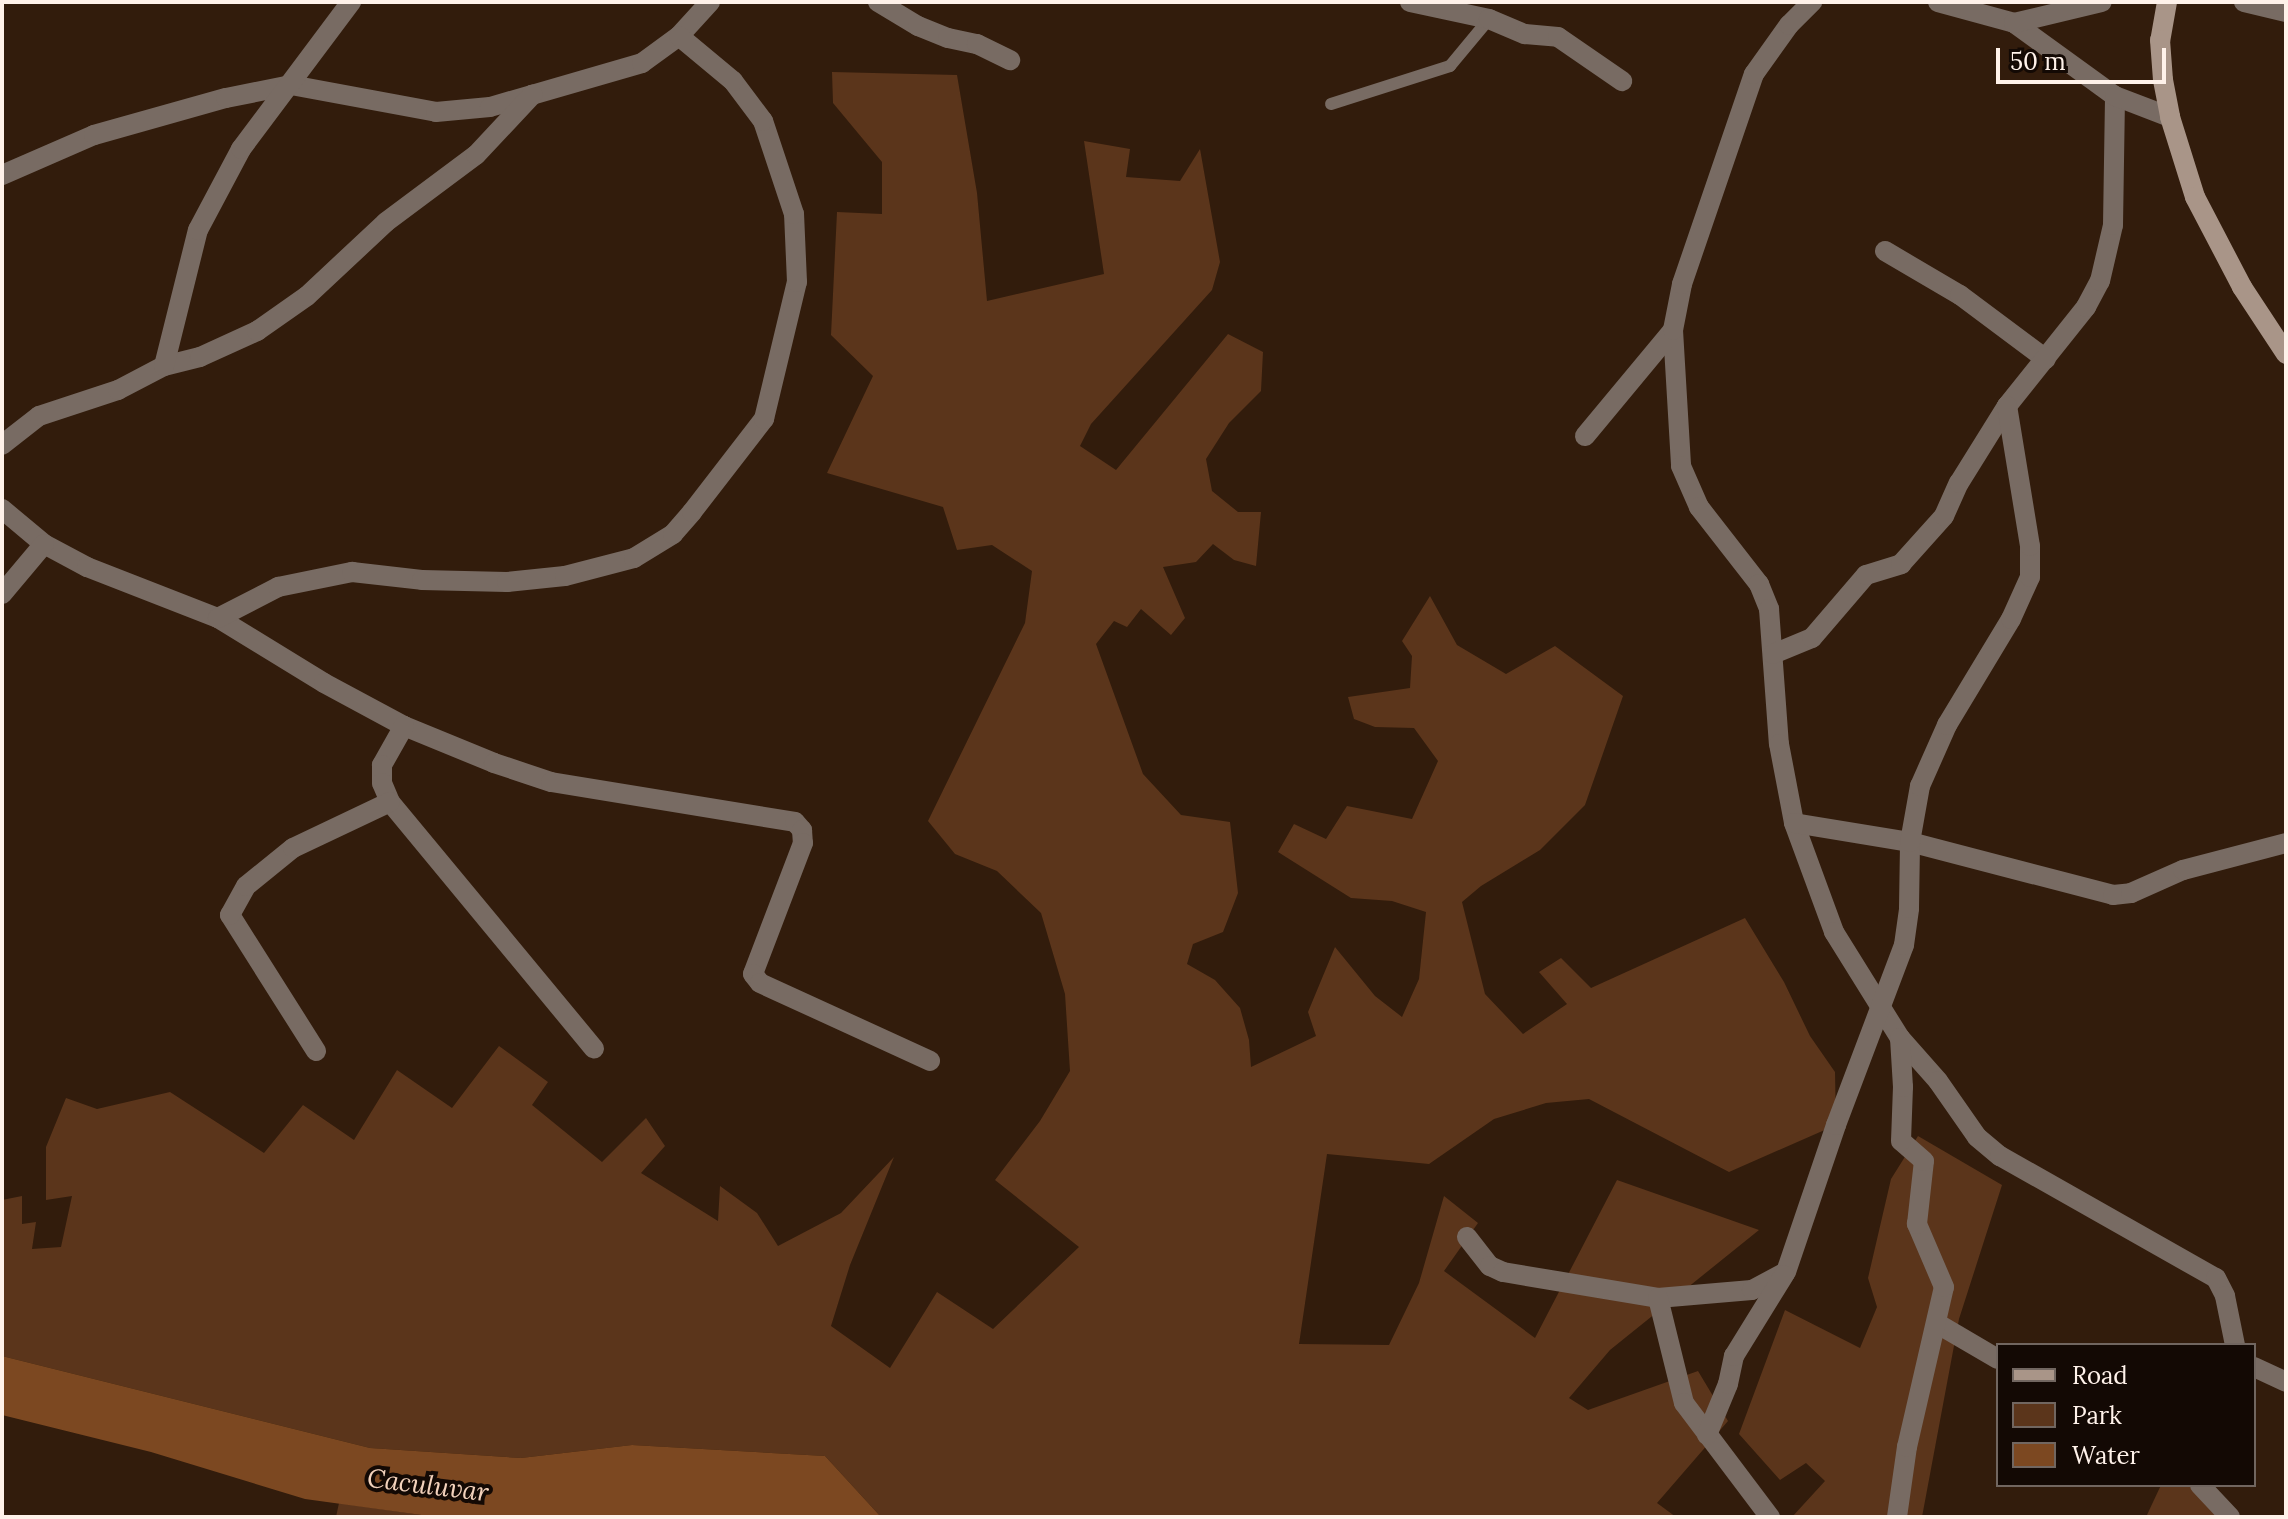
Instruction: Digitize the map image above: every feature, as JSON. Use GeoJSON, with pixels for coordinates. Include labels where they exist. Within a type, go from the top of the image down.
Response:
{"type":"FeatureCollection","features":[{"type":"Feature","properties":{"kind":"main road"},"geometry":{"type":"LineString","coordinates":[[2167,2],[2160,40],[2170,117],[2195,197],[2242,287],[2286,354]]}},
{"type":"Feature","properties":{"kind":"street"},"geometry":{"type":"LineString","coordinates":[[164,366],[198,230],[241,149],[351,2]]}},
{"type":"Feature","properties":{"kind":"street"},"geometry":{"type":"LineString","coordinates":[[2,175],[94,135],[226,98],[291,85],[436,112],[490,107],[642,63],[679,36],[710,2]]}},
{"type":"Feature","properties":{"kind":"street"},"geometry":{"type":"LineString","coordinates":[[878,2],[928,30],[977,44],[1010,60]]}},
{"type":"Feature","properties":{"kind":"street"},"geometry":{"type":"LineString","coordinates":[[1410,2],[1492,11],[1525,34],[1558,37],[1622,81]]}},
{"type":"Feature","properties":{"kind":"street"},"geometry":{"type":"LineString","coordinates":[[1812,2],[1789,25],[1754,74],[1682,284],[1673,330],[1681,466],[1699,507],[1759,584],[1769,609],[1779,744],[1794,823],[1834,932],[1882,1010],[1977,1137],[2000,1156],[2216,1278],[2225,1296],[2235,1343]]}},
{"type":"Feature","properties":{"kind":"street"},"geometry":{"type":"LineString","coordinates":[[1938,2],[2014,23],[2115,96],[2170,117]]}},
{"type":"Feature","properties":{"kind":"street"},"geometry":{"type":"LineString","coordinates":[[2014,23],[2102,2]]}},
{"type":"Feature","properties":{"kind":"street"},"geometry":{"type":"LineString","coordinates":[[2246,2],[2286,12]]}},
{"type":"Feature","properties":{"kind":"street"},"geometry":{"type":"LineString","coordinates":[[218,618],[278,587],[352,572],[422,580],[507,582],[565,576],[634,558],[673,534],[692,512],[764,419],[797,282],[794,214],[763,121],[733,81],[679,36]]}},
{"type":"Feature","properties":{"kind":"street"},"geometry":{"type":"LineString","coordinates":[[2,445],[39,416],[118,390],[164,366],[200,357],[257,331],[307,296],[386,222],[476,155],[533,94]]}},
{"type":"Feature","properties":{"kind":"street"},"geometry":{"type":"LineString","coordinates":[[1773,654],[1812,638],[1866,575],[1901,564],[1944,516],[1959,483],[2007,406],[2086,307],[2100,281],[2113,225],[2115,96]]}},
{"type":"Feature","properties":{"kind":"street"},"geometry":{"type":"LineString","coordinates":[[1885,251],[1960,295],[2046,359]]}},
{"type":"Feature","properties":{"kind":"street"},"geometry":{"type":"LineString","coordinates":[[1585,436],[1673,330]]}},
{"type":"Feature","properties":{"kind":"street"},"geometry":{"type":"LineString","coordinates":[[1707,1435],[1728,1384],[1734,1356],[1786,1272],[1836,1125],[1904,945],[1909,908],[1910,842],[1920,786],[1947,725],[2011,619],[2030,577],[2028,532],[2007,406]]}},
{"type":"Feature","properties":{"kind":"street"},"geometry":{"type":"LineString","coordinates":[[2,509],[44,544],[87,567],[218,618],[324,683],[404,726],[551,782],[795,822],[802,830],[803,843],[753,974],[760,983],[930,1061]]}},
{"type":"Feature","properties":{"kind":"street"},"geometry":{"type":"LineString","coordinates":[[2,594],[44,544]]}},
{"type":"Feature","properties":{"kind":"street"},"geometry":{"type":"LineString","coordinates":[[404,726],[382,765],[382,783],[390,802],[594,1049]]}},
{"type":"Feature","properties":{"kind":"street"},"geometry":{"type":"LineString","coordinates":[[316,1051],[230,915],[246,886],[293,848],[390,802]]}},
{"type":"Feature","properties":{"kind":"street"},"geometry":{"type":"LineString","coordinates":[[1794,823],[1910,842],[2113,895],[2131,893],[2183,870],[2286,843]]}},
{"type":"Feature","properties":{"kind":"street"},"geometry":{"type":"LineString","coordinates":[[1897,1517],[1907,1447],[1938,1324],[1943,1278],[1923,1241],[1916,1214],[1924,1161],[1901,1141],[1903,1087],[1900,1038]]}},
{"type":"Feature","properties":{"kind":"street"},"geometry":{"type":"LineString","coordinates":[[1467,1237],[1490,1266],[1503,1272],[1658,1298],[1752,1290],[1786,1272]]}},
{"type":"Feature","properties":{"kind":"street"},"geometry":{"type":"LineString","coordinates":[[1658,1298],[1684,1403],[1770,1517]]}},
{"type":"Feature","properties":{"kind":"street"},"geometry":{"type":"LineString","coordinates":[[1938,1324],[1996,1358]]}},
{"type":"Feature","properties":{"kind":"street"},"geometry":{"type":"LineString","coordinates":[[2256,1368],[2286,1382]]}},
{"type":"Feature","properties":{"kind":"street"},"geometry":{"type":"LineString","coordinates":[[2202,1487],[2230,1517]]}},
{"type":"Feature","properties":{"kind":"lane"},"geometry":{"type":"LineString","coordinates":[[1331,104],[1450,66],[1492,11]]}},
{"type":"Feature","properties":{"kind":"green space"},"geometry":{"type":"Polygon","coordinates":[[[832,72],[957,75],[977,193],[987,301],[1104,274],[1084,141],[1130,149],[1126,177],[1180,181],[1200,149],[1220,262],[1212,290],[1091,424],[1080,446],[1116,470],[1228,334],[1263,352],[1261,391],[1229,423],[1206,459],[1212,491],[1238,512],[1261,512],[1256,566],[1234,560],[1213,544],[1196,562],[1163,567],[1185,618],[1171,635],[1141,609],[1127,627],[1114,621],[1096,644],[1143,774],[1181,815],[1230,822],[1238,893],[1223,932],[1193,944],[1187,964],[1215,980],[1240,1008],[1249,1040],[1251,1067],[1316,1036],[1308,1012],[1335,947],[1375,996],[1402,1017],[1419,979],[1426,912],[1392,901],[1351,898],[1278,852],[1294,824],[1326,839],[1347,806],[1412,819],[1438,761],[1414,728],[1375,727],[1354,719],[1348,697],[1410,688],[1412,656],[1402,641],[1430,596],[1457,645],[1506,674],[1555,646],[1623,696],[1585,805],[1540,850],[1481,886],[1462,902],[1485,994],[1523,1034],[1567,1004],[1539,972],[1561,958],[1591,988],[1745,918],[1784,982],[1810,1036],[1835,1072],[1836,1125],[1729,1172],[1589,1099],[1546,1103],[1494,1119],[1429,1164],[1327,1154],[1299,1344],[1389,1345],[1419,1283],[1444,1196],[1478,1223],[1444,1271],[1535,1338],[1617,1180],[1759,1230],[1610,1350],[1569,1398],[1588,1410],[1698,1371],[1728,1421],[1657,1503],[1676,1517],[881,1517],[825,1456],[632,1445],[521,1458],[370,1448],[2,1356],[2,1200],[22,1196],[22,1224],[36,1222],[32,1249],[61,1247],[72,1196],[46,1200],[46,1147],[66,1098],[97,1109],[170,1092],[264,1153],[303,1105],[354,1140],[397,1070],[452,1108],[499,1046],[548,1082],[532,1105],[602,1162],[646,1118],[665,1146],[641,1173],[718,1221],[720,1186],[757,1213],[778,1246],[841,1213],[894,1157],[850,1265],[831,1326],[890,1368],[937,1292],[993,1329],[1079,1247],[995,1180],[1040,1121],[1070,1071],[1065,994],[1041,913],[997,871],[955,854],[928,821],[1025,623],[1032,571],[992,545],[957,550],[943,507],[827,473],[873,376],[831,335],[837,212],[882,214],[882,162],[833,103],[832,72]]]}},
{"type":"Feature","properties":{"kind":"green space"},"geometry":{"type":"Polygon","coordinates":[[[1918,1136],[2002,1185],[1959,1319],[1922,1517],[1792,1517],[1825,1481],[1806,1463],[1780,1480],[1739,1434],[1785,1310],[1860,1348],[1877,1307],[1868,1278],[1891,1179],[1918,1136]]]}},
{"type":"Feature","properties":{"kind":"green space"},"geometry":{"type":"Polygon","coordinates":[[[2160,1487],[2202,1487],[2230,1517],[2146,1517],[2160,1487]]]}},
{"type":"Feature","properties":{"kind":"green space"},"geometry":{"type":"Polygon","coordinates":[[[339,1503],[436,1517],[336,1517],[339,1503]]]}},
{"type":"Feature","properties":{"kind":"water","name":"Caculuvar"},"geometry":{"type":"Polygon","coordinates":[[[2,1356],[370,1448],[521,1458],[632,1445],[825,1456],[881,1517],[436,1517],[305,1499],[151,1452],[2,1415],[2,1356]]]}}]}
